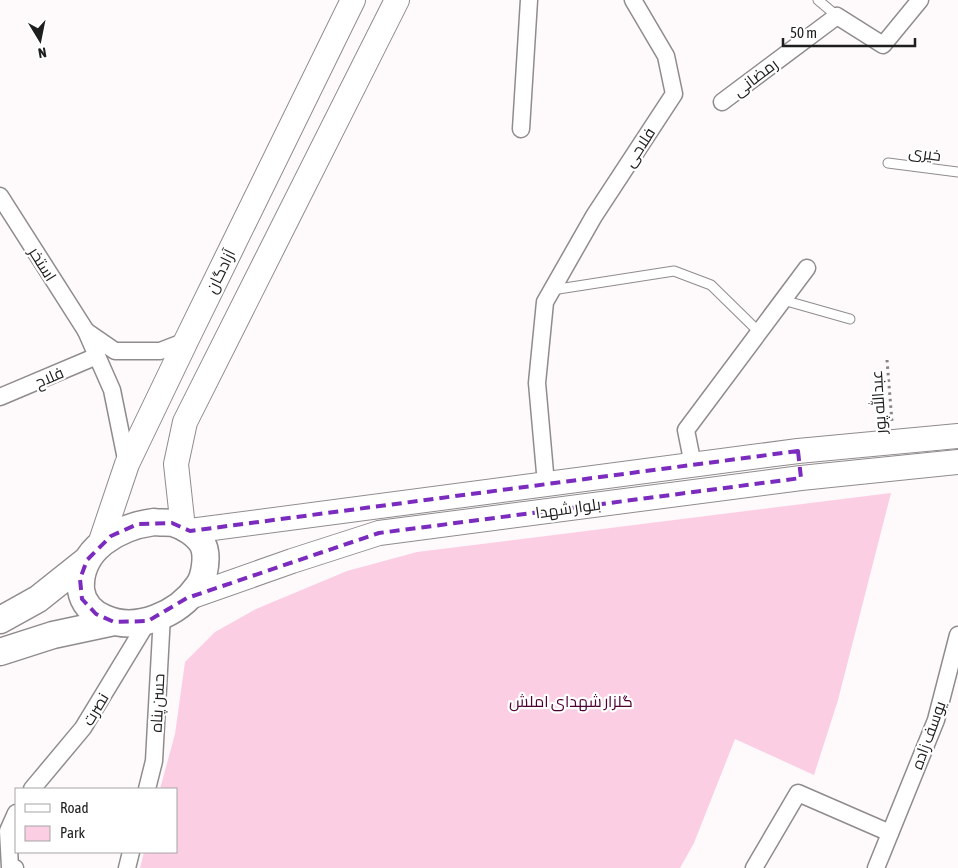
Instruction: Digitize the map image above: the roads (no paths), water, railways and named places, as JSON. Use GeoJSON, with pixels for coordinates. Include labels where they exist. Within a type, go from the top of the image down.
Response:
{"type":"FeatureCollection","features":[{"type":"Feature","properties":{"kind":"main road","name":"آزادگان"},"geometry":{"type":"LineString","coordinates":[[93,554],[127,464],[353,0]]}},
{"type":"Feature","properties":{"kind":"main road"},"geometry":{"type":"LineString","coordinates":[[187,529],[176,464],[184,422],[397,0]]}},
{"type":"Feature","properties":{"kind":"main road","name":"بلوار شهدا"},"geometry":{"type":"LineString","coordinates":[[187,529],[462,496],[798,451],[958,436]]}},
{"type":"Feature","properties":{"kind":"main road"},"geometry":{"type":"LineString","coordinates":[[798,451],[801,478]]}},
{"type":"Feature","properties":{"kind":"main road","name":"بلوار شهدا"},"geometry":{"type":"LineString","coordinates":[[187,598],[379,533],[801,478],[958,462]]}},
{"type":"Feature","properties":{"kind":"main road"},"geometry":{"type":"LineString","coordinates":[[462,496],[467,522]]}},
{"type":"Feature","properties":{"kind":"main road"},"geometry":{"type":"LineString","coordinates":[[0,620],[38,599],[93,554],[111,536],[138,524],[172,523],[187,529],[204,546],[206,566],[200,585],[175,608],[155,618],[114,622],[52,635],[0,652]]}},
{"type":"Feature","properties":{"kind":"main road"},"geometry":{"type":"LineString","coordinates":[[93,554],[80,579],[82,599],[96,614],[114,622]]}},
{"type":"Feature","properties":{"kind":"street"},"geometry":{"type":"LineString","coordinates":[[521,129],[529,0]]}},
{"type":"Feature","properties":{"kind":"street","name":"فلاحی"},"geometry":{"type":"LineString","coordinates":[[546,484],[537,383],[545,302],[594,216],[674,94],[666,56],[633,0]]}},
{"type":"Feature","properties":{"kind":"street"},"geometry":{"type":"LineString","coordinates":[[838,16],[883,45],[920,0]]}},
{"type":"Feature","properties":{"kind":"street","name":"رمضانی"},"geometry":{"type":"LineString","coordinates":[[722,102],[838,16]]}},
{"type":"Feature","properties":{"kind":"street","name":"استخر"},"geometry":{"type":"LineString","coordinates":[[0,196],[86,331],[112,390],[127,464]]}},
{"type":"Feature","properties":{"kind":"street"},"geometry":{"type":"LineString","coordinates":[[693,465],[686,430],[807,268]]}},
{"type":"Feature","properties":{"kind":"street","name":"استخر"},"geometry":{"type":"LineString","coordinates":[[86,331],[115,351],[160,351],[186,341]]}},
{"type":"Feature","properties":{"kind":"street","name":"فلاح"},"geometry":{"type":"LineString","coordinates":[[0,397],[97,356]]}},
{"type":"Feature","properties":{"kind":"street","name":"نصرت"},"geometry":{"type":"LineString","coordinates":[[33,788],[83,728],[155,618]]}},
{"type":"Feature","properties":{"kind":"street","name":"حسن پناه"},"geometry":{"type":"LineString","coordinates":[[147,788],[154,762],[155,618]]}},
{"type":"Feature","properties":{"kind":"street","name":"یوسف زاده"},"geometry":{"type":"LineString","coordinates":[[876,868],[936,720],[958,635]]}},
{"type":"Feature","properties":{"kind":"street"},"geometry":{"type":"LineString","coordinates":[[754,868],[798,793],[890,833]]}},
{"type":"Feature","properties":{"kind":"street"},"geometry":{"type":"LineString","coordinates":[[15,815],[8,831],[10,867],[15,868]]}},
{"type":"Feature","properties":{"kind":"street"},"geometry":{"type":"LineString","coordinates":[[126,868],[131,853]]}},
{"type":"Feature","properties":{"kind":"lane"},"geometry":{"type":"LineString","coordinates":[[818,0],[838,16]]}},
{"type":"Feature","properties":{"kind":"lane","name":"خیری"},"geometry":{"type":"LineString","coordinates":[[888,163],[958,172]]}},
{"type":"Feature","properties":{"kind":"lane"},"geometry":{"type":"LineString","coordinates":[[552,290],[674,271],[711,285],[759,332]]}},
{"type":"Feature","properties":{"kind":"lane"},"geometry":{"type":"LineString","coordinates":[[783,300],[850,319]]}},
{"type":"Feature","properties":{"kind":"park label","name":"گلزار شهدای املش"},"geometry":{"type":"Point","coordinates":[571,701]}}]}
